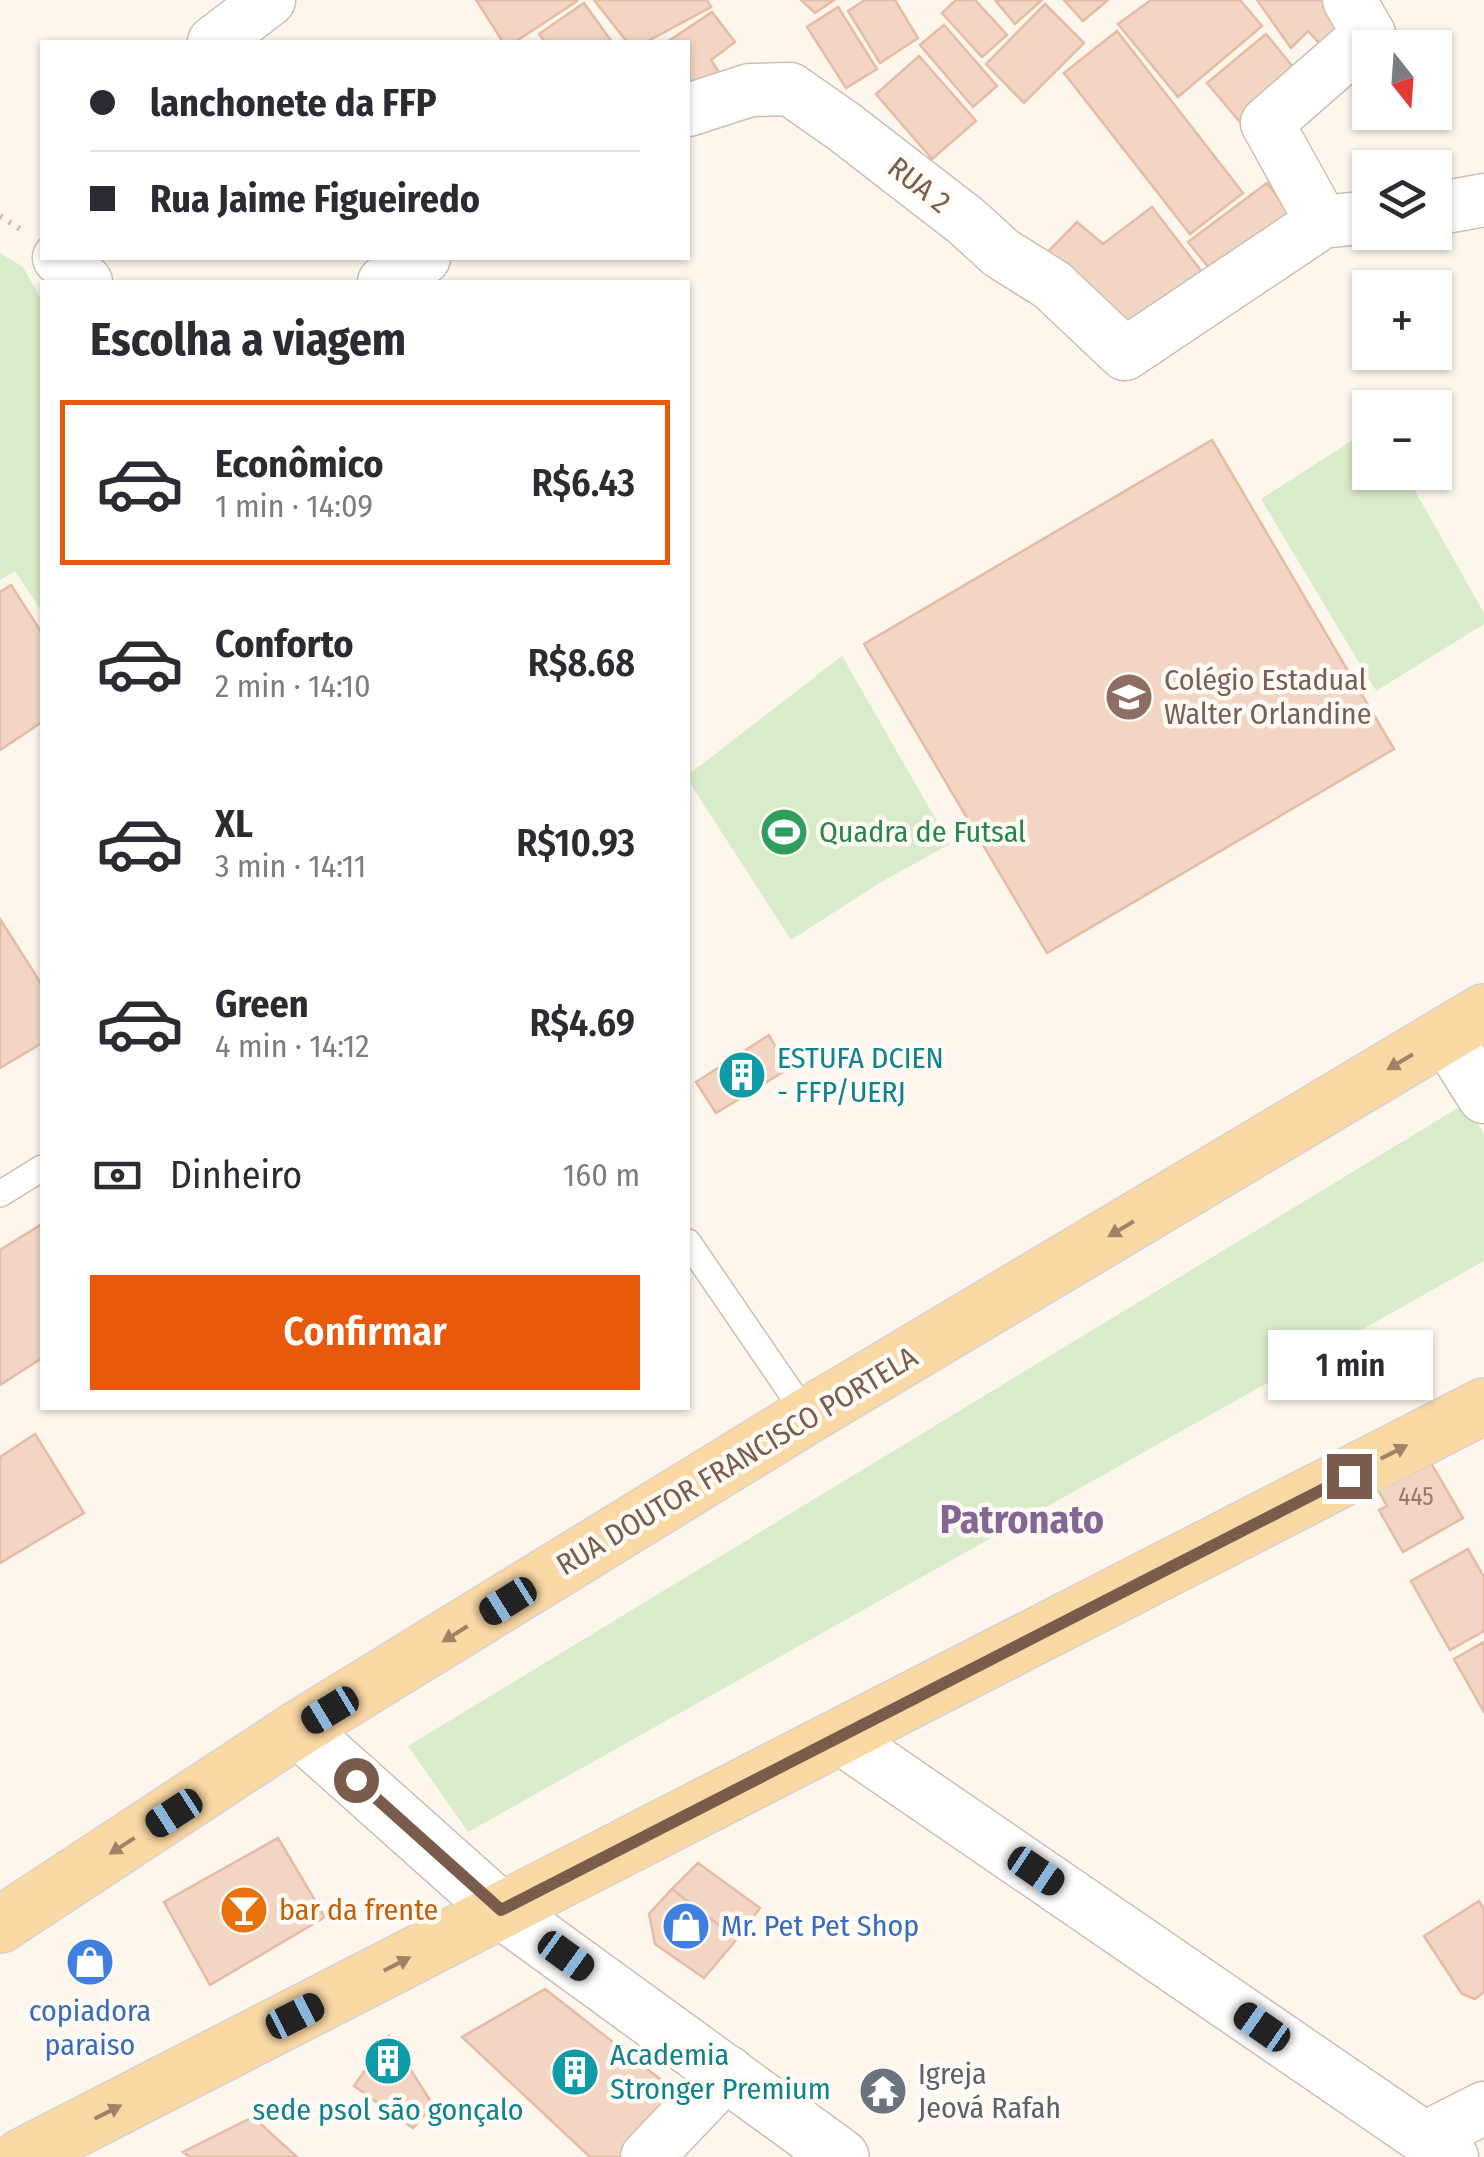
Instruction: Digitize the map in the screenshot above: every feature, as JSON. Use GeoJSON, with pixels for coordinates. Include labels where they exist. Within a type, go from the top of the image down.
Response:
{"type":"FeatureCollection","features":[{"type":"Feature","properties":{"kind":"main road","name":"RUA DOUTOR FRANCISCO PORTELA"},"geometry":{"type":"LineString","coordinates":[[0,1925],[298,1729],[806,1416],[1465,1024]]}},
{"type":"Feature","properties":{"kind":"main road"},"geometry":{"type":"LineString","coordinates":[[21,2157],[1484,1406]]}},
{"type":"Feature","properties":{"kind":"street"},"geometry":{"type":"LineString","coordinates":[[217,40],[269,0]]}},
{"type":"Feature","properties":{"kind":"street"},"geometry":{"type":"LineString","coordinates":[[1346,220],[1267,122],[1369,34],[1348,0]]}},
{"type":"Feature","properties":{"kind":"street","name":"RUA 2"},"geometry":{"type":"LineString","coordinates":[[690,109],[750,90],[790,89],[920,185],[1001,253],[1052,285],[1125,354],[1346,220]]}},
{"type":"Feature","properties":{"kind":"street"},"geometry":{"type":"LineString","coordinates":[[1452,207],[1484,200]]}},
{"type":"Feature","properties":{"kind":"street"},"geometry":{"type":"LineString","coordinates":[[60,260],[84,280]]}},
{"type":"Feature","properties":{"kind":"street"},"geometry":{"type":"LineString","coordinates":[[387,280],[421,260]]}},
{"type":"Feature","properties":{"kind":"street"},"geometry":{"type":"LineString","coordinates":[[1465,1024],[1484,1097]]}},
{"type":"Feature","properties":{"kind":"street"},"geometry":{"type":"LineString","coordinates":[[298,1729],[501,1910],[841,2157]]}},
{"type":"Feature","properties":{"kind":"street"},"geometry":{"type":"LineString","coordinates":[[841,1738],[1438,2147],[1484,2108]]}},
{"type":"Feature","properties":{"kind":"street"},"geometry":{"type":"LineString","coordinates":[[648,2157],[728,2072]]}},
{"type":"Feature","properties":{"kind":"lane"},"geometry":{"type":"LineString","coordinates":[[0,1194],[40,1169]]}},
{"type":"Feature","properties":{"kind":"lane"},"geometry":{"type":"LineString","coordinates":[[690,1245],[806,1416]]}},
{"type":"Feature","properties":{"kind":"green space"},"geometry":{"type":"Polygon","coordinates":[[[0,253],[23,267],[40,297],[40,609],[15,571],[0,580],[0,253]]]}},
{"type":"Feature","properties":{"kind":"green space"},"geometry":{"type":"Polygon","coordinates":[[[1352,441],[1352,490],[1415,490],[1484,613],[1484,624],[1376,691],[1261,499],[1352,441]]]}},
{"type":"Feature","properties":{"kind":"green space"},"geometry":{"type":"Polygon","coordinates":[[[842,656],[950,844],[881,882],[791,940],[690,783],[690,773],[842,656]]]}},
{"type":"Feature","properties":{"kind":"green space"},"geometry":{"type":"Polygon","coordinates":[[[1466,1103],[1484,1134],[1484,1261],[468,1832],[408,1746],[1466,1103]]]}},
{"type":"Feature","properties":{"kind":"building"},"geometry":{"type":"Polygon","coordinates":[[[476,0],[577,0],[518,40],[502,40],[476,0]]]}},
{"type":"Feature","properties":{"kind":"building"},"geometry":{"type":"Polygon","coordinates":[[[594,0],[707,0],[711,7],[650,40],[625,40],[594,0]]]}},
{"type":"Feature","properties":{"kind":"building"},"geometry":{"type":"Polygon","coordinates":[[[801,0],[834,0],[815,13],[801,0]]]}},
{"type":"Feature","properties":{"kind":"building"},"geometry":{"type":"Polygon","coordinates":[[[865,0],[895,0],[918,38],[880,63],[848,11],[865,0]]]}},
{"type":"Feature","properties":{"kind":"building"},"geometry":{"type":"Polygon","coordinates":[[[956,0],[975,0],[1007,35],[982,57],[942,13],[956,0]]]}},
{"type":"Feature","properties":{"kind":"building"},"geometry":{"type":"Polygon","coordinates":[[[995,0],[1042,0],[1015,24],[995,0]]]}},
{"type":"Feature","properties":{"kind":"building"},"geometry":{"type":"Polygon","coordinates":[[[1064,0],[1108,0],[1083,21],[1064,0]]]}},
{"type":"Feature","properties":{"kind":"building"},"geometry":{"type":"Polygon","coordinates":[[[1151,0],[1240,0],[1262,26],[1178,97],[1118,24],[1151,0]]]}},
{"type":"Feature","properties":{"kind":"building"},"geometry":{"type":"Polygon","coordinates":[[[1257,0],[1333,0],[1338,29],[1320,44],[1308,31],[1291,48],[1257,0]]]}},
{"type":"Feature","properties":{"kind":"building"},"geometry":{"type":"Polygon","coordinates":[[[584,3],[611,40],[544,40],[539,34],[584,3]]]}},
{"type":"Feature","properties":{"kind":"building"},"geometry":{"type":"Polygon","coordinates":[[[1045,4],[1084,43],[1024,103],[986,64],[1045,4]]]}},
{"type":"Feature","properties":{"kind":"building"},"geometry":{"type":"Polygon","coordinates":[[[838,7],[877,69],[846,88],[807,27],[838,7]]]}},
{"type":"Feature","properties":{"kind":"building"},"geometry":{"type":"Polygon","coordinates":[[[712,12],[735,42],[711,60],[722,77],[690,91],[690,40],[670,40],[712,12]]]}},
{"type":"Feature","properties":{"kind":"building"},"geometry":{"type":"Polygon","coordinates":[[[944,25],[997,86],[973,107],[920,45],[944,25]]]}},
{"type":"Feature","properties":{"kind":"building"},"geometry":{"type":"Polygon","coordinates":[[[1117,31],[1243,193],[1190,234],[1064,73],[1117,31]]]}},
{"type":"Feature","properties":{"kind":"building"},"geometry":{"type":"Polygon","coordinates":[[[1266,34],[1298,73],[1240,122],[1207,83],[1266,34]]]}},
{"type":"Feature","properties":{"kind":"building"},"geometry":{"type":"Polygon","coordinates":[[[919,56],[976,121],[932,159],[876,94],[919,56]]]}},
{"type":"Feature","properties":{"kind":"building"},"geometry":{"type":"Polygon","coordinates":[[[1267,183],[1291,215],[1210,269],[1188,242],[1267,183]]]}},
{"type":"Feature","properties":{"kind":"building"},"geometry":{"type":"Polygon","coordinates":[[[1152,207],[1205,276],[1119,335],[1038,262],[1077,222],[1103,244],[1152,207]]]}},
{"type":"Feature","properties":{"kind":"building","name":"Colégio Estadual Walter Orlandine"},"geometry":{"type":"Polygon","coordinates":[[[1212,440],[1394,749],[1047,953],[864,644],[1212,440]]]}},
{"type":"Feature","properties":{"kind":"building"},"geometry":{"type":"Polygon","coordinates":[[[11,585],[40,630],[40,723],[0,750],[0,592],[11,585]]]}},
{"type":"Feature","properties":{"kind":"building"},"geometry":{"type":"Polygon","coordinates":[[[0,919],[40,982],[40,1044],[0,1068],[0,919]]]}},
{"type":"Feature","properties":{"kind":"building","name":"ESTUFA DCIEN - FFP/UERJ"},"geometry":{"type":"Polygon","coordinates":[[[769,1035],[788,1069],[716,1113],[696,1082],[769,1035]]]}},
{"type":"Feature","properties":{"kind":"building"},"geometry":{"type":"Polygon","coordinates":[[[40,1225],[40,1359],[0,1385],[0,1250],[40,1225]]]}},
{"type":"Feature","properties":{"kind":"building"},"geometry":{"type":"Polygon","coordinates":[[[35,1434],[84,1513],[0,1563],[0,1457],[35,1434]]]}},
{"type":"Feature","properties":{"kind":"building"},"geometry":{"type":"Polygon","coordinates":[[[1428,1458],[1463,1518],[1403,1552],[1379,1510],[1387,1506],[1377,1488],[1428,1458]]]}},
{"type":"Feature","properties":{"kind":"building"},"geometry":{"type":"Polygon","coordinates":[[[1468,1549],[1484,1577],[1484,1631],[1450,1650],[1411,1581],[1468,1549]]]}},
{"type":"Feature","properties":{"kind":"building"},"geometry":{"type":"Polygon","coordinates":[[[1484,1642],[1484,1712],[1454,1659],[1484,1642]]]}},
{"type":"Feature","properties":{"kind":"building","name":"bar da frente"},"geometry":{"type":"Polygon","coordinates":[[[278,1838],[325,1917],[210,1985],[164,1902],[278,1838]]]}},
{"type":"Feature","properties":{"kind":"building"},"geometry":{"type":"Polygon","coordinates":[[[698,1863],[760,1908],[737,1939],[672,1889],[698,1863]]]}},
{"type":"Feature","properties":{"kind":"building","name":"Mr. Pet Pet Shop"},"geometry":{"type":"Polygon","coordinates":[[[672,1889],[737,1939],[704,1978],[655,1944],[649,1914],[672,1889]]]}},
{"type":"Feature","properties":{"kind":"building"},"geometry":{"type":"Polygon","coordinates":[[[1479,1901],[1484,1909],[1484,1992],[1475,1999],[1462,1994],[1424,1936],[1479,1901]]]}},
{"type":"Feature","properties":{"kind":"building","name":"Academia Stronger Premium"},"geometry":{"type":"Polygon","coordinates":[[[545,1989],[696,2107],[647,2157],[590,2157],[462,2037],[545,1989]]]}},
{"type":"Feature","properties":{"kind":"building","name":"sede psol são gonçalo"},"geometry":{"type":"Polygon","coordinates":[[[389,2036],[433,2105],[413,2128],[354,2086],[389,2036]]]}},
{"type":"Feature","properties":{"kind":"building"},"geometry":{"type":"Polygon","coordinates":[[[253,2117],[297,2157],[190,2157],[183,2152],[253,2117]]]}},
{"type":"Feature","properties":{"kind":"place","name":"Colégio Estadual Walter Orlandine"},"geometry":{"type":"Point","coordinates":[1129,697]}},
{"type":"Feature","properties":{"kind":"place","name":"Quadra de Futsal"},"geometry":{"type":"Point","coordinates":[784,832]}},
{"type":"Feature","properties":{"kind":"place","name":"ESTUFA DCIEN - FFP/UERJ"},"geometry":{"type":"Point","coordinates":[742,1075]}},
{"type":"Feature","properties":{"kind":"place","name":"bar da frente"},"geometry":{"type":"Point","coordinates":[244,1910]}},
{"type":"Feature","properties":{"kind":"place","name":"Mr. Pet Pet Shop"},"geometry":{"type":"Point","coordinates":[686,1926]}},
{"type":"Feature","properties":{"kind":"place","name":"copiadora paraiso"},"geometry":{"type":"Point","coordinates":[90,1962]}},
{"type":"Feature","properties":{"kind":"place","name":"sede psol são gonçalo"},"geometry":{"type":"Point","coordinates":[388,2061]}},
{"type":"Feature","properties":{"kind":"place","name":"Academia Stronger Premium"},"geometry":{"type":"Point","coordinates":[575,2072]}},
{"type":"Feature","properties":{"kind":"place","name":"Igreja Jeová Rafah"},"geometry":{"type":"Point","coordinates":[883,2091]}},
{"type":"Feature","properties":{"kind":"district","name":"Patronato"},"geometry":{"type":"Point","coordinates":[1022,1520]}},
{"type":"Feature","properties":{"kind":"route"},"geometry":{"type":"LineString","coordinates":[[356,1780],[501,1910],[1349,1476]]}}]}
